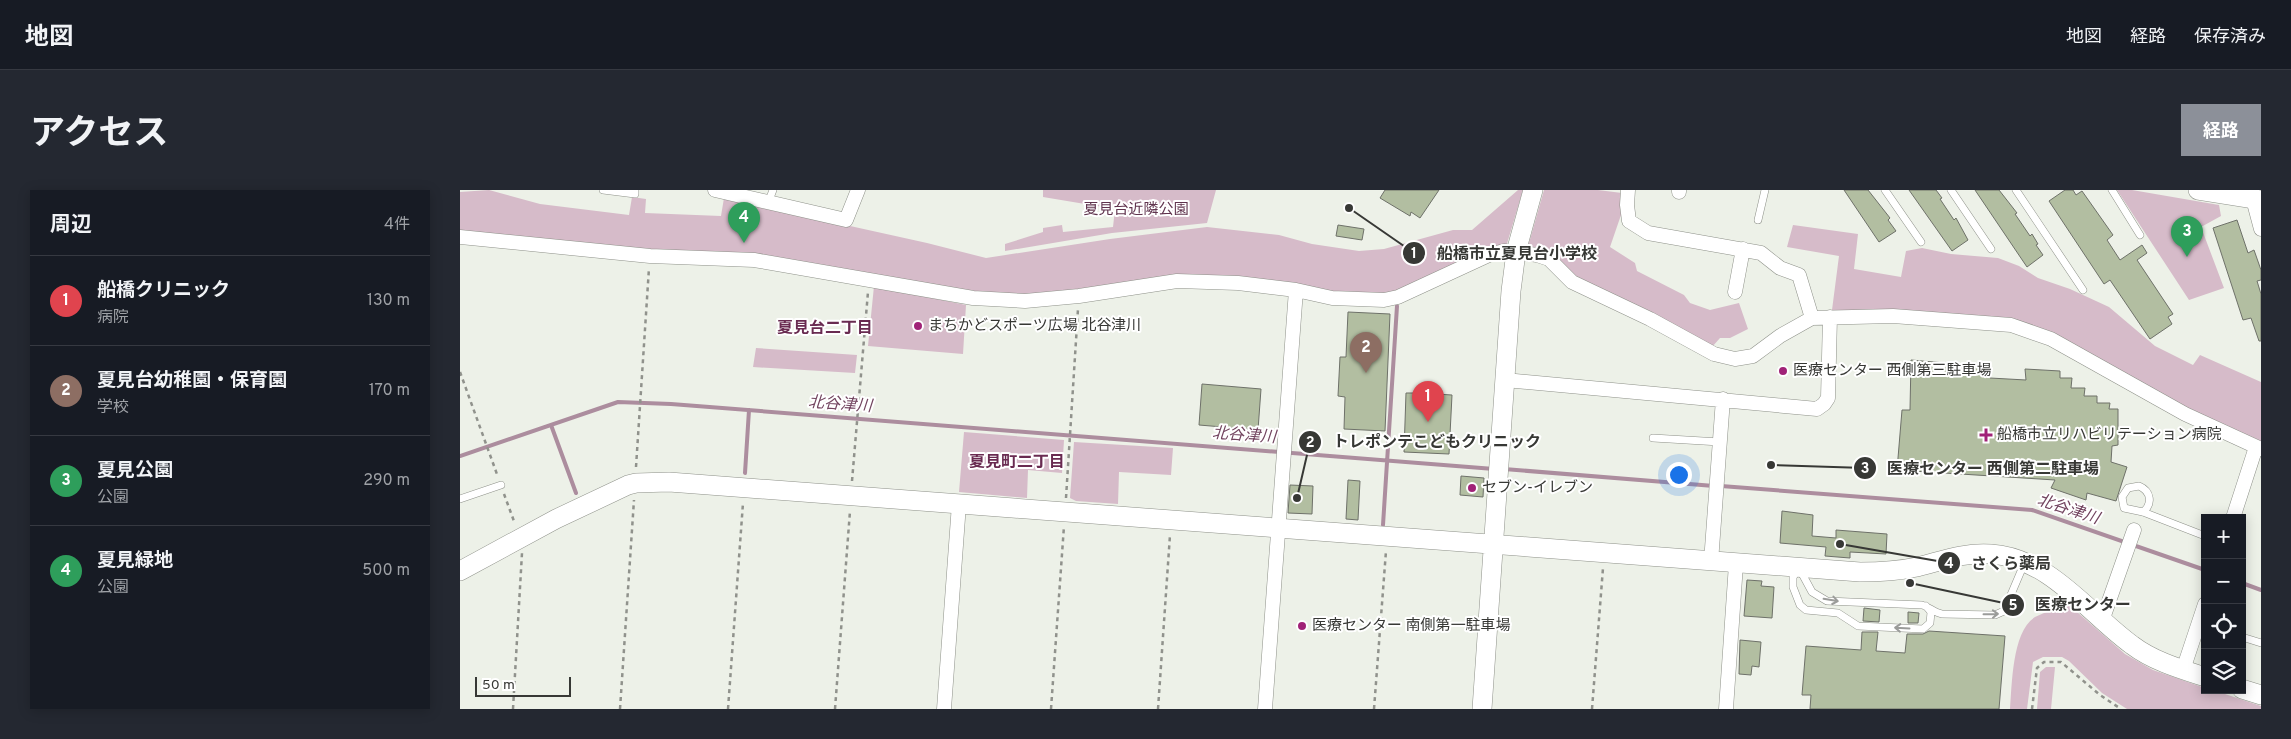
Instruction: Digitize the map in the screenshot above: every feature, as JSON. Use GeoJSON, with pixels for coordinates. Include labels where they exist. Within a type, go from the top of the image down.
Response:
{"type":"FeatureCollection","features":[{"type":"Feature","properties":{"kind":"street"},"geometry":{"type":"LineString","coordinates":[[715,190],[770,197],[846,220],[858,190]]}},
{"type":"Feature","properties":{"kind":"street"},"geometry":{"type":"LineString","coordinates":[[1482,709],[1498,470],[1516,252],[1533,190]]}},
{"type":"Feature","properties":{"kind":"street"},"geometry":{"type":"LineString","coordinates":[[1628,190],[1626,205],[1629,221],[1648,233],[1689,242],[1760,253],[1780,268],[1799,275],[1812,318]]}},
{"type":"Feature","properties":{"kind":"street"},"geometry":{"type":"LineString","coordinates":[[2198,190],[2257,199],[2261,229]]}},
{"type":"Feature","properties":{"kind":"street"},"geometry":{"type":"LineString","coordinates":[[460,237],[650,256],[754,260],[973,298],[1025,301],[1079,296],[1177,281],[1238,283],[1296,290],[1332,298],[1384,300],[1398,297],[1488,255],[1504,251],[1516,252],[1549,259],[1572,282],[1714,354],[1735,360],[1753,356],[1780,336],[1812,318],[1893,316],[2011,325],[2051,339],[2184,414],[2258,448],[2234,514]]}},
{"type":"Feature","properties":{"kind":"street"},"geometry":{"type":"LineString","coordinates":[[1734,292],[1743,249]]}},
{"type":"Feature","properties":{"kind":"street"},"geometry":{"type":"LineString","coordinates":[[1265,709],[1296,290]]}},
{"type":"Feature","properties":{"kind":"street"},"geometry":{"type":"LineString","coordinates":[[1505,380],[1817,409],[1828,398],[1830,317]]}},
{"type":"Feature","properties":{"kind":"street"},"geometry":{"type":"LineString","coordinates":[[1711,562],[1723,399]]}},
{"type":"Feature","properties":{"kind":"street"},"geometry":{"type":"LineString","coordinates":[[460,571],[587,503],[636,483],[668,482],[1860,572],[1897,570],[1974,554],[1992,554],[2025,562],[2057,581],[2102,621],[2134,646],[2158,661],[2201,676]]}},
{"type":"Feature","properties":{"kind":"street"},"geometry":{"type":"LineString","coordinates":[[944,709],[959,504]]}},
{"type":"Feature","properties":{"kind":"street"},"geometry":{"type":"LineString","coordinates":[[2102,621],[2131,540]]}},
{"type":"Feature","properties":{"kind":"street"},"geometry":{"type":"LineString","coordinates":[[1726,709],[1736,564]]}},
{"type":"Feature","properties":{"kind":"street"},"geometry":{"type":"LineString","coordinates":[[2183,670],[2201,616]]}},
{"type":"Feature","properties":{"kind":"street"},"geometry":{"type":"LineString","coordinates":[[2246,690],[2261,695]]}},
{"type":"Feature","properties":{"kind":"lane"},"geometry":{"type":"LineString","coordinates":[[603,190],[635,194],[635,190]]}},
{"type":"Feature","properties":{"kind":"lane"},"geometry":{"type":"LineString","coordinates":[[1758,220],[1765,190]]}},
{"type":"Feature","properties":{"kind":"lane"},"geometry":{"type":"LineString","coordinates":[[1886,190],[1921,242]]}},
{"type":"Feature","properties":{"kind":"lane"},"geometry":{"type":"LineString","coordinates":[[1951,190],[1991,249]]}},
{"type":"Feature","properties":{"kind":"lane"},"geometry":{"type":"LineString","coordinates":[[2016,190],[2083,290]]}},
{"type":"Feature","properties":{"kind":"lane"},"geometry":{"type":"LineString","coordinates":[[2112,190],[2140,235]]}},
{"type":"Feature","properties":{"kind":"lane"},"geometry":{"type":"LineString","coordinates":[[1653,438],[1720,442]]}},
{"type":"Feature","properties":{"kind":"lane"},"geometry":{"type":"LineString","coordinates":[[460,499],[501,485]]}},
{"type":"Feature","properties":{"kind":"lane"},"geometry":{"type":"LineString","coordinates":[[2143,512],[2150,500],[2147,491],[2139,486],[2128,488],[2122,497],[2124,508],[2143,512],[2201,534]]}},
{"type":"Feature","properties":{"kind":"lane"},"geometry":{"type":"LineString","coordinates":[[1926,606],[1931,612],[1930,623],[1923,630],[1858,626],[1838,613],[1812,611],[1800,605],[1793,587],[1793,577],[1799,568],[1812,592],[1827,600],[1926,606],[1942,614],[2000,614],[2006,607],[2025,562]]}},
{"type":"Feature","properties":{"kind":"lane"},"geometry":{"type":"LineString","coordinates":[[2246,638],[2261,643]]}},
{"type":"Feature","properties":{"kind":"path"},"geometry":{"type":"LineString","coordinates":[[620,709],[650,256]]}},
{"type":"Feature","properties":{"kind":"path"},"geometry":{"type":"LineString","coordinates":[[834,709],[870,280]]}},
{"type":"Feature","properties":{"kind":"path"},"geometry":{"type":"LineString","coordinates":[[1051,709],[1079,296]]}},
{"type":"Feature","properties":{"kind":"path"},"geometry":{"type":"LineString","coordinates":[[460,372],[520,539],[523,557],[512,709]]}},
{"type":"Feature","properties":{"kind":"path"},"geometry":{"type":"LineString","coordinates":[[728,709],[744,487]]}},
{"type":"Feature","properties":{"kind":"path"},"geometry":{"type":"LineString","coordinates":[[1158,709],[1172,519]]}},
{"type":"Feature","properties":{"kind":"path"},"geometry":{"type":"LineString","coordinates":[[1374,709],[1386,537]]}},
{"type":"Feature","properties":{"kind":"path"},"geometry":{"type":"LineString","coordinates":[[1592,709],[1605,554]]}},
{"type":"Feature","properties":{"kind":"path"},"geometry":{"type":"LineString","coordinates":[[2032,709],[2036,668],[2044,662],[2066,665],[2100,696],[2121,709]]}},
{"type":"Feature","properties":{"kind":"green space"},"geometry":{"type":"Polygon","coordinates":[[[489,190],[540,204],[629,215],[632,197],[646,199],[645,213],[721,216],[724,198],[986,258],[1110,239],[1207,227],[1279,235],[1312,244],[1359,251],[1384,249],[1453,230],[1472,230],[1518,190],[1523,190],[1506,247],[1397,292],[1368,296],[1237,278],[1025,297],[650,252],[460,233],[460,192],[489,190]]]}},
{"type":"Feature","properties":{"kind":"green space","name":"夏見台近隣公園"},"geometry":{"type":"Polygon","coordinates":[[[1043,190],[1216,190],[1207,223],[1112,233],[1005,251],[1005,244],[1043,232],[1043,228],[1062,225],[1063,232],[1113,227],[1115,209],[1043,197],[1043,190]]]}},
{"type":"Feature","properties":{"kind":"green space"},"geometry":{"type":"Polygon","coordinates":[[[1544,190],[1598,190],[1622,193],[1621,215],[1610,247],[1635,263],[1637,271],[1684,295],[1690,303],[1710,310],[1739,303],[1748,329],[1730,338],[1720,338],[1712,347],[1575,279],[1527,250],[1544,190]]]}},
{"type":"Feature","properties":{"kind":"green space"},"geometry":{"type":"Polygon","coordinates":[[[2117,190],[2132,190],[2219,205],[2221,216],[2201,227],[2224,288],[2189,300],[2117,190]]]}},
{"type":"Feature","properties":{"kind":"green space"},"geometry":{"type":"Polygon","coordinates":[[[1793,225],[1858,234],[1854,269],[1901,277],[1906,251],[1922,248],[1951,254],[1998,258],[2019,266],[2038,278],[2070,289],[2109,307],[2155,346],[2193,365],[2200,355],[2261,382],[2261,445],[2186,410],[2054,336],[1893,311],[1832,310],[1839,256],[1787,247],[1793,225]]]}},
{"type":"Feature","properties":{"kind":"green space","name":"まちかどスポーツ広場 北谷津川"},"geometry":{"type":"Polygon","coordinates":[[[874,286],[966,305],[963,354],[868,346],[874,286]]]}},
{"type":"Feature","properties":{"kind":"green space"},"geometry":{"type":"Polygon","coordinates":[[[756,348],[857,355],[855,373],[753,367],[756,348]]]}},
{"type":"Feature","properties":{"kind":"green space"},"geometry":{"type":"Polygon","coordinates":[[[964,432],[1064,440],[1062,473],[1028,470],[1027,498],[959,492],[964,432]]]}},
{"type":"Feature","properties":{"kind":"green space"},"geometry":{"type":"Polygon","coordinates":[[[1074,442],[1173,448],[1171,475],[1119,472],[1118,504],[1076,501],[1070,498],[1074,442]]]}},
{"type":"Feature","properties":{"kind":"green space"},"geometry":{"type":"Polygon","coordinates":[[[2068,604],[2125,654],[2153,670],[2201,687],[2201,694],[2225,694],[2261,706],[2261,709],[2127,709],[2102,693],[2069,661],[2062,657],[2043,657],[2033,662],[2027,709],[2010,709],[2015,659],[2022,634],[2027,624],[2035,617],[2068,604]]]}},
{"type":"Feature","properties":{"kind":"green space"},"geometry":{"type":"Polygon","coordinates":[[[2046,667],[2055,667],[2051,709],[2037,709],[2040,672],[2046,667]]]}},
{"type":"Feature","properties":{"kind":"building"},"geometry":{"type":"Polygon","coordinates":[[[1385,190],[1439,190],[1420,218],[1411,212],[1410,216],[1380,198],[1385,190]]]}},
{"type":"Feature","properties":{"kind":"building"},"geometry":{"type":"Polygon","coordinates":[[[1844,190],[1868,190],[1890,218],[1888,220],[1896,231],[1879,242],[1844,190]]]}},
{"type":"Feature","properties":{"kind":"building"},"geometry":{"type":"Polygon","coordinates":[[[1909,190],[1936,190],[1954,220],[1956,218],[1968,240],[1952,251],[1909,190]]]}},
{"type":"Feature","properties":{"kind":"building"},"geometry":{"type":"Polygon","coordinates":[[[1975,190],[1999,190],[2017,213],[2015,214],[2030,236],[2032,234],[2038,244],[2036,245],[2043,255],[2027,267],[1975,190]]]}},
{"type":"Feature","properties":{"kind":"building"},"geometry":{"type":"Polygon","coordinates":[[[2065,190],[2073,190],[2076,195],[2082,191],[2113,235],[2107,240],[2120,260],[2142,245],[2147,253],[2137,260],[2173,314],[2168,317],[2172,324],[2150,339],[2110,280],[2104,284],[2049,201],[2065,190]]]}},
{"type":"Feature","properties":{"kind":"building"},"geometry":{"type":"Polygon","coordinates":[[[2237,220],[2248,253],[2254,250],[2261,270],[2261,280],[2257,281],[2261,294],[2261,341],[2259,341],[2251,318],[2243,320],[2213,228],[2237,220]]]}},
{"type":"Feature","properties":{"kind":"building"},"geometry":{"type":"Polygon","coordinates":[[[1338,225],[1364,229],[1362,240],[1336,236],[1338,225]]]}},
{"type":"Feature","properties":{"kind":"building"},"geometry":{"type":"Polygon","coordinates":[[[1348,312],[1390,314],[1385,431],[1344,429],[1345,397],[1338,396],[1340,357],[1346,357],[1348,312]]]}},
{"type":"Feature","properties":{"kind":"building"},"geometry":{"type":"Polygon","coordinates":[[[1911,360],[1991,367],[1990,378],[2026,380],[2025,369],[2060,371],[2060,378],[2072,378],[2071,388],[2085,388],[2084,396],[2097,396],[2097,403],[2110,403],[2109,409],[2118,409],[2118,445],[2112,446],[2111,462],[2127,467],[2116,501],[2087,493],[2086,500],[2051,488],[2055,480],[1897,470],[1902,410],[1910,410],[1911,360]]]}},
{"type":"Feature","properties":{"kind":"building"},"geometry":{"type":"Polygon","coordinates":[[[1202,384],[1261,389],[1258,430],[1199,425],[1202,384]]]}},
{"type":"Feature","properties":{"kind":"building"},"geometry":{"type":"Polygon","coordinates":[[[1424,389],[1436,389],[1436,394],[1452,395],[1449,454],[1404,452],[1406,393],[1423,393],[1424,389]]]}},
{"type":"Feature","properties":{"kind":"building"},"geometry":{"type":"Polygon","coordinates":[[[1461,476],[1484,478],[1483,497],[1460,495],[1461,476]]]}},
{"type":"Feature","properties":{"kind":"building"},"geometry":{"type":"Polygon","coordinates":[[[1348,480],[1360,481],[1358,520],[1346,519],[1348,480]]]}},
{"type":"Feature","properties":{"kind":"building"},"geometry":{"type":"Polygon","coordinates":[[[1290,485],[1313,486],[1312,514],[1288,513],[1290,485]]]}},
{"type":"Feature","properties":{"kind":"building"},"geometry":{"type":"Polygon","coordinates":[[[1782,511],[1813,515],[1812,536],[1836,538],[1836,530],[1887,534],[1886,554],[1850,552],[1850,558],[1825,556],[1826,547],[1780,543],[1782,511]]]}},
{"type":"Feature","properties":{"kind":"building"},"geometry":{"type":"Polygon","coordinates":[[[1747,580],[1762,581],[1761,586],[1774,587],[1772,618],[1744,616],[1747,580]]]}},
{"type":"Feature","properties":{"kind":"building"},"geometry":{"type":"Polygon","coordinates":[[[1864,608],[1880,610],[1879,622],[1863,621],[1864,608]]]}},
{"type":"Feature","properties":{"kind":"building"},"geometry":{"type":"Polygon","coordinates":[[[1908,612],[1919,613],[1918,623],[1908,623],[1908,612]]]}},
{"type":"Feature","properties":{"kind":"building"},"geometry":{"type":"Polygon","coordinates":[[[1929,631],[2005,636],[1999,709],[1810,709],[1811,695],[1802,695],[1806,646],[1861,650],[1862,632],[1878,632],[1876,651],[1905,653],[1907,634],[1923,634],[1929,631]]]}},
{"type":"Feature","properties":{"kind":"building"},"geometry":{"type":"Polygon","coordinates":[[[1740,640],[1761,642],[1759,667],[1752,666],[1751,675],[1739,674],[1740,640]]]}},
{"type":"Feature","properties":{"kind":"waterway"},"geometry":{"type":"LineString","coordinates":[[1383,525],[1397,306]]}},
{"type":"Feature","properties":{"kind":"waterway","name":"北谷津川"},"geometry":{"type":"LineString","coordinates":[[460,456],[618,402],[671,404],[1494,469]]}},
{"type":"Feature","properties":{"kind":"waterway"},"geometry":{"type":"LineString","coordinates":[[745,473],[749,410]]}},
{"type":"Feature","properties":{"kind":"waterway"},"geometry":{"type":"LineString","coordinates":[[551,425],[576,493]]}},
{"type":"Feature","properties":{"kind":"waterway","name":"北谷津川"},"geometry":{"type":"LineString","coordinates":[[1504,469],[1714,486]]}},
{"type":"Feature","properties":{"kind":"waterway","name":"北谷津川"},"geometry":{"type":"LineString","coordinates":[[1721,486],[2032,510],[2201,569]]}},
{"type":"Feature","properties":{"kind":"waterway","name":"北谷津川"},"geometry":{"type":"LineString","coordinates":[[2246,584],[2261,590]]}},
{"type":"Feature","properties":{"kind":"place","name":"船橋市立夏見台小学校"},"geometry":{"type":"Point","coordinates":[1349,208]}},
{"type":"Feature","properties":{"kind":"place","name":"夏見緑地"},"geometry":{"type":"Point","coordinates":[744,243]}},
{"type":"Feature","properties":{"kind":"place","name":"夏見公園"},"geometry":{"type":"Point","coordinates":[2187,257]}},
{"type":"Feature","properties":{"kind":"place","name":"まちかどスポーツ広場 北谷津川"},"geometry":{"type":"Point","coordinates":[918,326]}},
{"type":"Feature","properties":{"kind":"place","name":"医療センター 西側第三駐車場"},"geometry":{"type":"Point","coordinates":[1783,371]}},
{"type":"Feature","properties":{"kind":"place","name":"夏見台幼稚園・保育園"},"geometry":{"type":"Point","coordinates":[1366,373]}},
{"type":"Feature","properties":{"kind":"place","name":"船橋クリニック"},"geometry":{"type":"Point","coordinates":[1428,422]}},
{"type":"Feature","properties":{"kind":"place","name":"船橋市立リハビリテーション病院"},"geometry":{"type":"Point","coordinates":[1986,435]}},
{"type":"Feature","properties":{"kind":"place","name":"医療センター 西側第二駐車場"},"geometry":{"type":"Point","coordinates":[1771,465]}},
{"type":"Feature","properties":{"kind":"place","name":"セブン-イレブン"},"geometry":{"type":"Point","coordinates":[1472,488]}},
{"type":"Feature","properties":{"kind":"place","name":"トレポンテこどもクリニック"},"geometry":{"type":"Point","coordinates":[1297,498]}},
{"type":"Feature","properties":{"kind":"place","name":"さくら薬局"},"geometry":{"type":"Point","coordinates":[1840,544]}},
{"type":"Feature","properties":{"kind":"place","name":"医療センター"},"geometry":{"type":"Point","coordinates":[1910,583]}},
{"type":"Feature","properties":{"kind":"place","name":"医療センター 南側第一駐車場"},"geometry":{"type":"Point","coordinates":[1302,626]}},
{"type":"Feature","properties":{"kind":"district","name":"夏見台二丁目"},"geometry":{"type":"Point","coordinates":[825,329]}},
{"type":"Feature","properties":{"kind":"district","name":"夏見町二丁目"},"geometry":{"type":"Point","coordinates":[1017,463]}}]}
